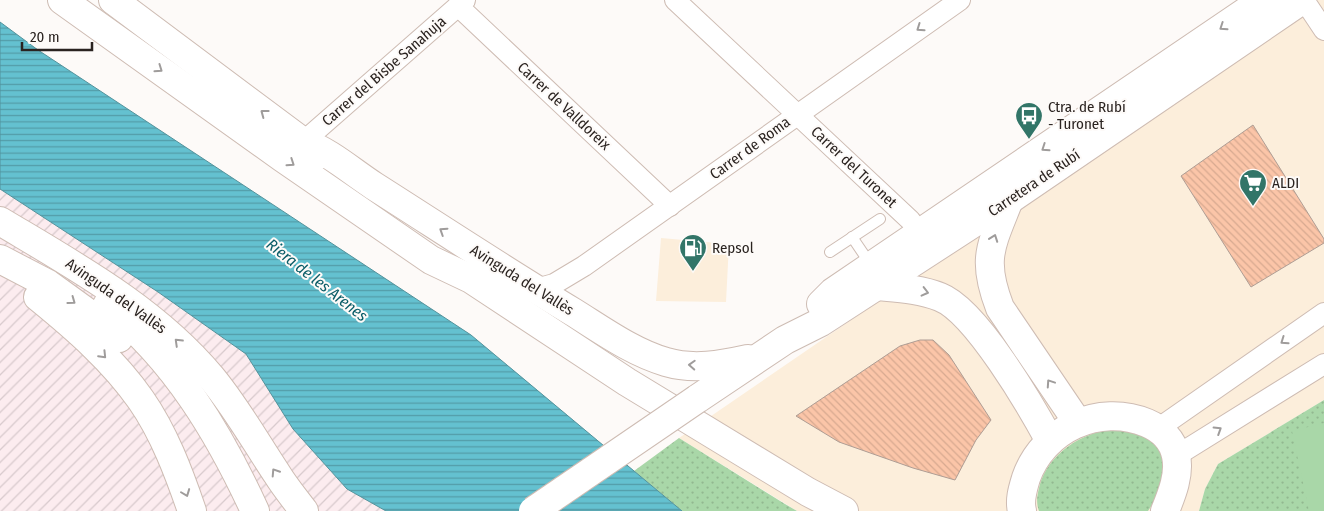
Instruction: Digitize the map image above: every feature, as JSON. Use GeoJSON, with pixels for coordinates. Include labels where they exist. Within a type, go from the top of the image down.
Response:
{"type":"FeatureCollection","features":[{"type":"Feature","properties":{"kind":"main road","name":"Avinguda del Vallès"},"geometry":{"type":"LineString","coordinates":[[62,0],[241,126],[283,158],[431,260],[470,280],[627,382],[800,487],[844,511]]}},
{"type":"Feature","properties":{"kind":"main road","name":"Avinguda del Vallès"},"geometry":{"type":"LineString","coordinates":[[113,0],[303,142],[318,160],[435,248],[470,280]]}},
{"type":"Feature","properties":{"kind":"main road","name":"Carretera de Rubí"},"geometry":{"type":"LineString","coordinates":[[920,233],[1263,0]]}},
{"type":"Feature","properties":{"kind":"main road","name":"Carretera de Rubí"},"geometry":{"type":"LineString","coordinates":[[785,340],[833,292],[875,277],[1009,200],[1303,0]]}},
{"type":"Feature","properties":{"kind":"main road","name":"Avinguda del Vallès"},"geometry":{"type":"LineString","coordinates":[[303,142],[320,149],[536,290],[640,352],[666,362],[692,366],[722,364],[757,358]]}},
{"type":"Feature","properties":{"kind":"main road"},"geometry":{"type":"LineString","coordinates":[[1009,200],[991,245],[989,258],[990,277],[994,293],[1000,308],[1078,423]]}},
{"type":"Feature","properties":{"kind":"main road","name":"Avinguda del Vallès"},"geometry":{"type":"LineString","coordinates":[[0,222],[98,280],[167,332],[210,376],[234,406],[277,475],[304,511]]}},
{"type":"Feature","properties":{"kind":"main road"},"geometry":{"type":"LineString","coordinates":[[0,222],[109,307],[153,347],[192,395],[232,463],[255,511]]}},
{"type":"Feature","properties":{"kind":"main road"},"geometry":{"type":"LineString","coordinates":[[875,277],[909,251],[920,233]]}},
{"type":"Feature","properties":{"kind":"main road"},"geometry":{"type":"LineString","coordinates":[[0,259],[48,284],[106,326],[142,362],[180,408],[248,511]]}},
{"type":"Feature","properties":{"kind":"main road"},"geometry":{"type":"LineString","coordinates":[[0,266],[85,336],[120,373],[142,401],[159,430],[176,467],[192,511]]}},
{"type":"Feature","properties":{"kind":"main road","name":"Carretera de Rubí"},"geometry":{"type":"LineString","coordinates":[[533,511],[757,358],[853,302],[875,277]]}},
{"type":"Feature","properties":{"kind":"main road"},"geometry":{"type":"LineString","coordinates":[[875,277],[942,298],[976,326],[1032,409],[1050,441]]}},
{"type":"Feature","properties":{"kind":"main road"},"geometry":{"type":"LineString","coordinates":[[1005,511],[1022,500],[1030,466],[1038,453],[1050,441],[1078,423],[1107,416],[1129,417],[1159,428],[1170,442],[1176,456],[1176,472],[1173,492],[1165,511]]}},
{"type":"Feature","properties":{"kind":"street","name":"Carrer del Turonet"},"geometry":{"type":"LineString","coordinates":[[675,0],[910,220],[920,233]]}},
{"type":"Feature","properties":{"kind":"street","name":"Carrer de Roma"},"geometry":{"type":"LineString","coordinates":[[536,290],[554,284],[584,266],[960,0]]}},
{"type":"Feature","properties":{"kind":"street"},"geometry":{"type":"LineString","coordinates":[[1303,0],[1324,30]]}},
{"type":"Feature","properties":{"kind":"street","name":"Carrer del Bisbe Sanahuja"},"geometry":{"type":"LineString","coordinates":[[303,142],[462,3]]}},
{"type":"Feature","properties":{"kind":"street","name":"Carrer de Valldoreix"},"geometry":{"type":"LineString","coordinates":[[462,3],[670,206]]}},
{"type":"Feature","properties":{"kind":"street"},"geometry":{"type":"LineString","coordinates":[[1159,428],[1324,313]]}},
{"type":"Feature","properties":{"kind":"street"},"geometry":{"type":"LineString","coordinates":[[1176,456],[1324,364]]}},
{"type":"Feature","properties":{"kind":"lane"},"geometry":{"type":"LineString","coordinates":[[830,252],[880,219]]}},
{"type":"Feature","properties":{"kind":"lane"},"geometry":{"type":"LineString","coordinates":[[852,237],[875,277]]}},
{"type":"Feature","properties":{"kind":"shaded area"},"geometry":{"type":"Polygon","coordinates":[[[1318,0],[1324,0],[1324,400],[1218,464],[1205,489],[1199,511],[797,511],[679,438],[1318,0]]]}},
{"type":"Feature","properties":{"kind":"shaded area"},"geometry":{"type":"Polygon","coordinates":[[[0,189],[158,292],[246,354],[293,429],[347,489],[386,511],[0,511],[0,189]]]}},
{"type":"Feature","properties":{"kind":"shaded area","name":"Repsol"},"geometry":{"type":"Polygon","coordinates":[[[661,238],[729,244],[726,302],[656,301],[661,238]]]}},
{"type":"Feature","properties":{"kind":"green space"},"geometry":{"type":"Polygon","coordinates":[[[1324,400],[1324,511],[1199,511],[1205,489],[1218,464],[1324,400]]]}},
{"type":"Feature","properties":{"kind":"green space"},"geometry":{"type":"Polygon","coordinates":[[[1324,423],[1324,511],[1309,511],[1292,431],[1324,423]]]}},
{"type":"Feature","properties":{"kind":"green space"},"geometry":{"type":"Polygon","coordinates":[[[1118,428],[1145,435],[1156,444],[1161,453],[1164,463],[1161,483],[1148,511],[1039,511],[1037,497],[1043,475],[1059,454],[1080,439],[1105,430],[1118,428]]]}},
{"type":"Feature","properties":{"kind":"green space"},"geometry":{"type":"Polygon","coordinates":[[[679,438],[797,511],[682,511],[634,471],[679,438]]]}},
{"type":"Feature","properties":{"kind":"water","name":"Riera de les Arenes"},"geometry":{"type":"Polygon","coordinates":[[[0,22],[38,50],[471,335],[682,511],[386,511],[347,489],[293,429],[246,354],[158,292],[0,189],[0,22]]]}},
{"type":"Feature","properties":{"kind":"building","name":"ALDI"},"geometry":{"type":"Polygon","coordinates":[[[1253,125],[1324,239],[1324,243],[1251,287],[1181,176],[1253,125]]]}},
{"type":"Feature","properties":{"kind":"building"},"geometry":{"type":"Polygon","coordinates":[[[920,340],[933,340],[949,355],[991,420],[976,440],[955,480],[913,468],[839,442],[796,416],[900,346],[920,340]]]}},
{"type":"Feature","properties":{"kind":"place","name":"Ctra. de Rubí - Turonet"},"geometry":{"type":"Point","coordinates":[1029,140]}},
{"type":"Feature","properties":{"kind":"place","name":"ALDI"},"geometry":{"type":"Point","coordinates":[1253,207]}},
{"type":"Feature","properties":{"kind":"place","name":"Repsol"},"geometry":{"type":"Point","coordinates":[693,272]}}]}
